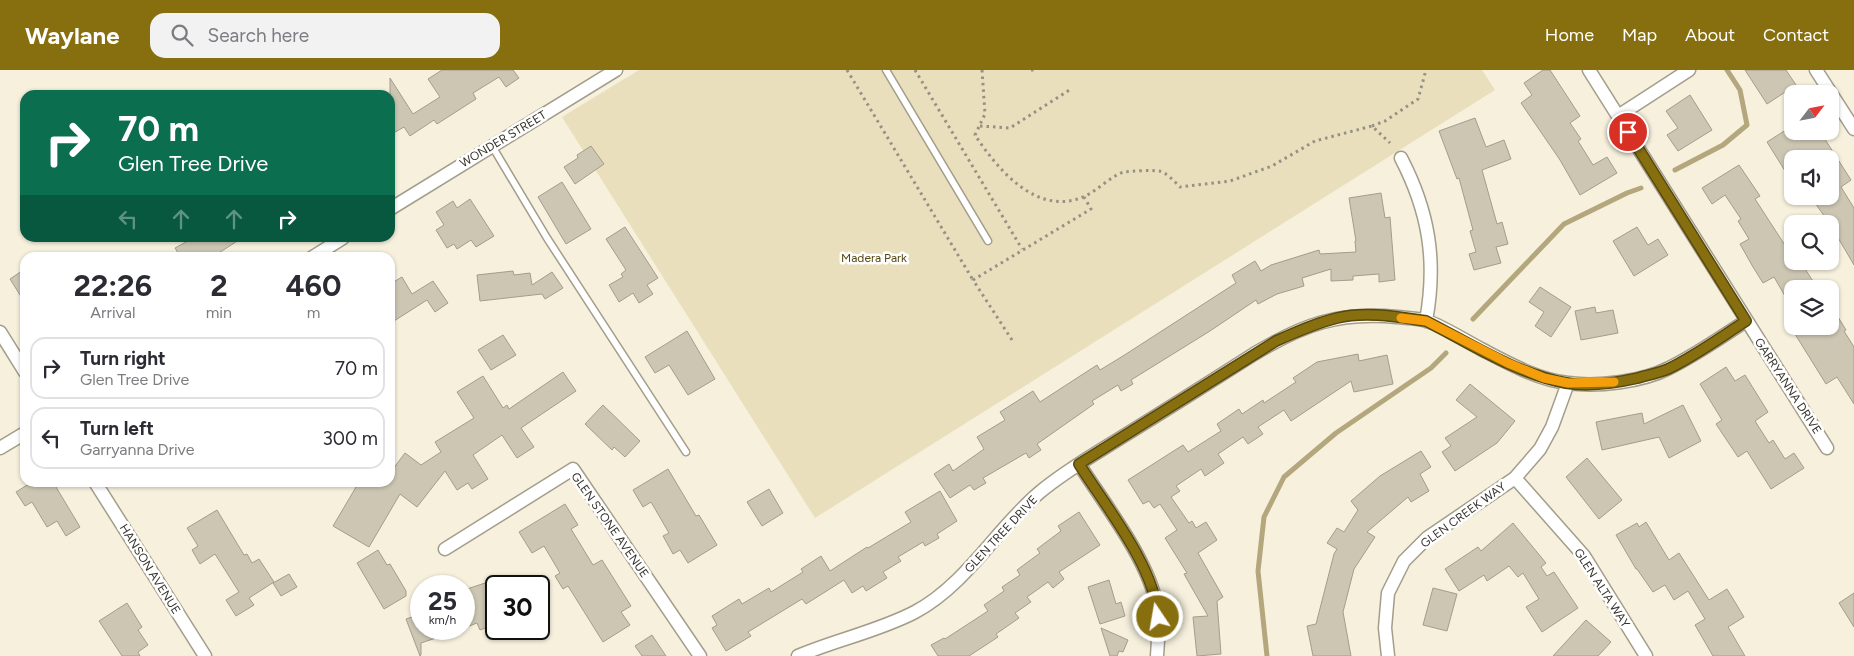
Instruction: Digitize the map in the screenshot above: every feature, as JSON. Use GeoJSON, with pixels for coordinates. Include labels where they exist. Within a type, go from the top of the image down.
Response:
{"type":"FeatureCollection","features":[{"type":"Feature","properties":{"kind":"street","name":"WONDER STREET"},"geometry":{"type":"LineString","coordinates":[[395,206],[616,70]]}},
{"type":"Feature","properties":{"kind":"street","name":"GARRYANNA DRIVE"},"geometry":{"type":"LineString","coordinates":[[1589,70],[1827,448]]}},
{"type":"Feature","properties":{"kind":"street"},"geometry":{"type":"LineString","coordinates":[[1618,116],[1688,70]]}},
{"type":"Feature","properties":{"kind":"street"},"geometry":{"type":"LineString","coordinates":[[1816,70],[1854,130]]}},
{"type":"Feature","properties":{"kind":"street"},"geometry":{"type":"LineString","coordinates":[[1401,158],[1412,181],[1424,215],[1429,238],[1432,274],[1426,321]]}},
{"type":"Feature","properties":{"kind":"street"},"geometry":{"type":"LineString","coordinates":[[320,252],[336,242]]}},
{"type":"Feature","properties":{"kind":"street","name":"GLEN TREE DRIVE"},"geometry":{"type":"LineString","coordinates":[[798,656],[823,651],[883,626],[914,612],[942,594],[965,572],[1012,518],[1041,491],[1079,464],[1261,350],[1305,328],[1339,317],[1375,315],[1426,321],[1508,363],[1544,378],[1568,383],[1600,384],[1627,381],[1667,370],[1746,321]]}},
{"type":"Feature","properties":{"kind":"street"},"geometry":{"type":"LineString","coordinates":[[0,332],[20,364]]}},
{"type":"Feature","properties":{"kind":"street","name":"GLEN CREEK WAY"},"geometry":{"type":"LineString","coordinates":[[1388,656],[1385,628],[1388,593],[1404,561],[1427,538],[1515,478],[1540,449],[1552,428],[1568,383]]}},
{"type":"Feature","properties":{"kind":"street"},"geometry":{"type":"LineString","coordinates":[[0,448],[20,435]]}},
{"type":"Feature","properties":{"kind":"street"},"geometry":{"type":"LineString","coordinates":[[1079,464],[1143,563],[1157,606],[1159,628],[1158,656]]}},
{"type":"Feature","properties":{"kind":"street","name":"GLEN STONE AVENUE"},"geometry":{"type":"LineString","coordinates":[[445,549],[573,469],[700,656]]}},
{"type":"Feature","properties":{"kind":"street","name":"GLEN ALTA WAY"},"geometry":{"type":"LineString","coordinates":[[1515,478],[1584,556],[1646,656]]}},
{"type":"Feature","properties":{"kind":"street","name":"HANSON AVENUE"},"geometry":{"type":"LineString","coordinates":[[98,487],[205,656]]}},
{"type":"Feature","properties":{"kind":"lane"},"geometry":{"type":"LineString","coordinates":[[886,70],[988,241]]}},
{"type":"Feature","properties":{"kind":"lane"},"geometry":{"type":"LineString","coordinates":[[492,146],[547,238],[686,452]]}},
{"type":"Feature","properties":{"kind":"path"},"geometry":{"type":"LineString","coordinates":[[846,70],[1012,340]]}},
{"type":"Feature","properties":{"kind":"path"},"geometry":{"type":"LineString","coordinates":[[914,70],[1022,249]]}},
{"type":"Feature","properties":{"kind":"path"},"geometry":{"type":"LineString","coordinates":[[982,70],[985,114],[975,135],[992,159],[1009,178],[1038,198],[1061,202],[1084,197],[1123,172],[1161,171],[1180,186],[1230,181],[1272,166],[1315,141],[1385,121],[1418,99],[1426,70]]}},
{"type":"Feature","properties":{"kind":"path"},"geometry":{"type":"LineString","coordinates":[[980,126],[1010,128],[1071,89]]}},
{"type":"Feature","properties":{"kind":"path"},"geometry":{"type":"LineString","coordinates":[[1372,126],[1390,143]]}},
{"type":"Feature","properties":{"kind":"path"},"geometry":{"type":"LineString","coordinates":[[974,280],[1022,249],[1091,209],[1084,197]]}},
{"type":"Feature","properties":{"kind":"green space","name":"Madera Park"},"geometry":{"type":"Polygon","coordinates":[[[639,70],[1482,70],[1495,90],[815,518],[562,117],[639,70]]]}},
{"type":"Feature","properties":{"kind":"building"},"geometry":{"type":"Polygon","coordinates":[[[442,70],[513,70],[519,78],[506,87],[499,77],[473,93],[476,99],[437,124],[434,120],[410,136],[404,127],[395,132],[395,90],[390,90],[390,78],[413,114],[440,97],[428,79],[442,70]]]}},
{"type":"Feature","properties":{"kind":"building"},"geometry":{"type":"Polygon","coordinates":[[[1543,70],[1550,70],[1580,116],[1570,123],[1581,139],[1578,141],[1593,165],[1607,157],[1617,173],[1580,195],[1560,160],[1521,103],[1532,95],[1524,83],[1543,70]]]}},
{"type":"Feature","properties":{"kind":"building"},"geometry":{"type":"Polygon","coordinates":[[[1745,70],[1786,70],[1796,85],[1784,85],[1784,93],[1767,104],[1745,70]]]}},
{"type":"Feature","properties":{"kind":"building"},"geometry":{"type":"Polygon","coordinates":[[[1690,95],[1712,130],[1678,151],[1667,135],[1678,128],[1666,111],[1690,95]]]}},
{"type":"Feature","properties":{"kind":"building"},"geometry":{"type":"Polygon","coordinates":[[[1475,118],[1486,147],[1504,140],[1511,159],[1482,170],[1497,224],[1502,222],[1508,244],[1496,247],[1501,263],[1474,270],[1469,254],[1476,252],[1470,231],[1473,230],[1459,178],[1457,179],[1439,131],[1475,118]]]}},
{"type":"Feature","properties":{"kind":"building"},"geometry":{"type":"Polygon","coordinates":[[[1784,131],[1784,140],[1825,140],[1832,150],[1784,150],[1784,169],[1767,142],[1784,131]]]}},
{"type":"Feature","properties":{"kind":"building"},"geometry":{"type":"Polygon","coordinates":[[[591,146],[604,164],[575,184],[564,167],[591,146]]]}},
{"type":"Feature","properties":{"kind":"building"},"geometry":{"type":"Polygon","coordinates":[[[1839,161],[1851,180],[1841,187],[1854,208],[1854,265],[1839,239],[1839,215],[1824,215],[1816,205],[1839,205],[1839,161]]]}},
{"type":"Feature","properties":{"kind":"building"},"geometry":{"type":"Polygon","coordinates":[[[1739,165],[1760,196],[1755,199],[1784,244],[1784,270],[1806,270],[1812,280],[1784,280],[1784,294],[1774,277],[1763,283],[1740,244],[1749,239],[1738,221],[1741,219],[1725,195],[1712,204],[1702,188],[1739,165]]]}},
{"type":"Feature","properties":{"kind":"building"},"geometry":{"type":"Polygon","coordinates":[[[562,182],[591,229],[566,244],[538,197],[562,182]]]}},
{"type":"Feature","properties":{"kind":"building"},"geometry":{"type":"Polygon","coordinates":[[[1381,193],[1385,218],[1390,217],[1395,280],[1379,282],[1379,274],[1353,276],[1353,280],[1331,281],[1331,269],[1302,278],[1304,286],[1277,294],[1258,304],[1256,300],[1131,380],[1133,384],[1121,391],[1118,385],[1092,401],[1094,404],[1037,444],[1041,450],[1029,458],[1026,453],[983,478],[986,483],[974,490],[970,485],[950,498],[934,474],[949,464],[953,471],[984,449],[977,437],[1005,420],[1000,412],[1033,391],[1040,402],[1097,365],[1100,370],[1236,283],[1232,275],[1255,261],[1261,271],[1271,265],[1319,250],[1320,254],[1356,252],[1349,198],[1381,193]]]}},
{"type":"Feature","properties":{"kind":"building"},"geometry":{"type":"Polygon","coordinates":[[[470,199],[494,236],[476,247],[471,240],[457,249],[454,244],[447,248],[436,230],[444,225],[436,212],[453,201],[457,208],[470,199]]]}},
{"type":"Feature","properties":{"kind":"building"},"geometry":{"type":"Polygon","coordinates":[[[625,227],[658,278],[647,285],[653,294],[639,303],[633,293],[619,302],[609,285],[623,277],[621,274],[626,270],[606,239],[625,227]]]}},
{"type":"Feature","properties":{"kind":"building"},"geometry":{"type":"Polygon","coordinates":[[[1637,227],[1648,245],[1658,239],[1668,255],[1634,276],[1613,241],[1637,227]]]}},
{"type":"Feature","properties":{"kind":"building"},"geometry":{"type":"Polygon","coordinates":[[[186,242],[236,242],[220,252],[177,252],[175,248],[186,242]]]}},
{"type":"Feature","properties":{"kind":"building"},"geometry":{"type":"Polygon","coordinates":[[[513,271],[514,275],[530,273],[532,285],[552,272],[563,288],[545,299],[542,294],[480,301],[477,275],[513,271]]]}},
{"type":"Feature","properties":{"kind":"building"},"geometry":{"type":"Polygon","coordinates":[[[20,272],[20,295],[10,279],[20,272]]]}},
{"type":"Feature","properties":{"kind":"building"},"geometry":{"type":"Polygon","coordinates":[[[402,277],[412,294],[433,281],[448,303],[435,312],[427,300],[395,320],[395,281],[402,277]]]}},
{"type":"Feature","properties":{"kind":"building"},"geometry":{"type":"Polygon","coordinates":[[[1540,287],[1571,307],[1551,337],[1535,326],[1544,312],[1529,302],[1540,287]]]}},
{"type":"Feature","properties":{"kind":"building"},"geometry":{"type":"Polygon","coordinates":[[[1595,307],[1596,313],[1613,310],[1618,333],[1581,340],[1575,311],[1595,307]]]}},
{"type":"Feature","properties":{"kind":"building"},"geometry":{"type":"Polygon","coordinates":[[[1839,319],[1854,347],[1854,404],[1837,377],[1826,384],[1796,335],[1839,335],[1839,319]]]}},
{"type":"Feature","properties":{"kind":"building"},"geometry":{"type":"Polygon","coordinates":[[[687,331],[715,379],[688,395],[669,365],[655,373],[645,357],[687,331]]]}},
{"type":"Feature","properties":{"kind":"building"},"geometry":{"type":"Polygon","coordinates":[[[503,335],[516,355],[491,370],[478,350],[503,335]]]}},
{"type":"Feature","properties":{"kind":"building"},"geometry":{"type":"Polygon","coordinates":[[[1358,354],[1359,361],[1387,355],[1393,384],[1354,392],[1351,381],[1291,421],[1284,410],[1258,427],[1263,434],[1248,444],[1243,437],[1218,454],[1224,463],[1205,476],[1201,469],[1176,486],[1180,491],[1171,497],[1189,523],[1192,521],[1196,528],[1206,522],[1217,540],[1198,553],[1223,597],[1217,601],[1221,654],[1197,656],[1193,617],[1208,616],[1184,574],[1187,573],[1165,538],[1177,530],[1160,504],[1154,508],[1149,501],[1143,504],[1128,480],[1183,445],[1188,452],[1221,431],[1217,424],[1239,409],[1242,414],[1263,400],[1264,403],[1296,382],[1293,378],[1317,362],[1358,354]]]}},
{"type":"Feature","properties":{"kind":"building"},"geometry":{"type":"Polygon","coordinates":[[[1726,367],[1735,381],[1745,375],[1768,412],[1755,421],[1769,443],[1773,440],[1785,459],[1794,453],[1804,468],[1771,489],[1747,451],[1738,457],[1716,424],[1722,420],[1700,384],[1726,367]]]}},
{"type":"Feature","properties":{"kind":"building"},"geometry":{"type":"Polygon","coordinates":[[[563,372],[576,391],[521,428],[534,447],[517,458],[502,435],[473,455],[488,479],[472,489],[468,483],[457,490],[445,471],[417,507],[400,494],[369,547],[333,526],[356,487],[395,487],[395,466],[405,453],[421,465],[441,452],[435,442],[474,418],[457,392],[483,376],[503,408],[507,405],[509,409],[563,372]]]}},
{"type":"Feature","properties":{"kind":"building"},"geometry":{"type":"Polygon","coordinates":[[[1470,384],[1515,421],[1497,443],[1455,471],[1442,452],[1451,446],[1445,438],[1477,417],[1456,400],[1470,384]]]}},
{"type":"Feature","properties":{"kind":"building"},"geometry":{"type":"Polygon","coordinates":[[[603,405],[640,441],[625,457],[614,447],[612,450],[585,424],[603,405]]]}},
{"type":"Feature","properties":{"kind":"building"},"geometry":{"type":"Polygon","coordinates":[[[1683,405],[1701,441],[1669,458],[1659,437],[1602,450],[1596,422],[1642,413],[1644,424],[1683,405]]]}},
{"type":"Feature","properties":{"kind":"building"},"geometry":{"type":"Polygon","coordinates":[[[1421,451],[1431,467],[1420,474],[1429,491],[1411,502],[1408,497],[1367,532],[1375,537],[1354,569],[1343,612],[1351,656],[1313,656],[1307,626],[1316,624],[1334,554],[1337,549],[1327,543],[1337,528],[1344,532],[1358,510],[1351,501],[1380,476],[1421,451]]]}},
{"type":"Feature","properties":{"kind":"building"},"geometry":{"type":"Polygon","coordinates":[[[1587,458],[1622,500],[1599,519],[1566,477],[1587,458]]]}},
{"type":"Feature","properties":{"kind":"building"},"geometry":{"type":"Polygon","coordinates":[[[668,469],[696,516],[699,515],[717,545],[688,563],[680,550],[673,554],[663,536],[669,533],[651,502],[643,507],[633,490],[668,469]]]}},
{"type":"Feature","properties":{"kind":"building"},"geometry":{"type":"Polygon","coordinates":[[[24,487],[56,487],[80,527],[66,536],[57,521],[47,527],[32,502],[25,506],[16,492],[24,487]]]}},
{"type":"Feature","properties":{"kind":"building"},"geometry":{"type":"Polygon","coordinates":[[[769,489],[783,513],[762,526],[747,502],[769,489]]]}},
{"type":"Feature","properties":{"kind":"building"},"geometry":{"type":"Polygon","coordinates":[[[940,491],[957,521],[937,534],[939,538],[925,546],[923,542],[898,557],[901,561],[883,572],[887,578],[866,591],[863,586],[852,593],[844,580],[806,604],[802,599],[748,632],[751,636],[726,651],[712,628],[717,625],[712,616],[739,599],[742,604],[769,588],[771,592],[803,572],[801,569],[821,556],[830,571],[911,522],[905,512],[940,491]]]}},
{"type":"Feature","properties":{"kind":"building"},"geometry":{"type":"Polygon","coordinates":[[[565,504],[578,525],[571,529],[593,565],[602,560],[631,606],[621,612],[630,625],[603,642],[568,586],[563,589],[555,576],[560,573],[544,546],[532,553],[519,532],[565,504]]]}},
{"type":"Feature","properties":{"kind":"building"},"geometry":{"type":"Polygon","coordinates":[[[217,510],[244,555],[247,554],[252,563],[259,559],[274,582],[249,598],[254,605],[236,616],[226,600],[239,592],[215,554],[200,564],[192,550],[198,546],[187,528],[217,510]]]}},
{"type":"Feature","properties":{"kind":"building"},"geometry":{"type":"Polygon","coordinates":[[[1079,512],[1100,545],[1059,572],[1064,579],[1053,588],[1048,582],[1027,597],[1031,602],[1015,613],[1019,618],[996,634],[998,637],[969,656],[938,656],[931,645],[945,639],[988,611],[984,605],[1004,591],[1002,587],[1020,575],[1017,570],[1040,553],[1037,549],[1061,531],[1058,526],[1079,512]]]}},
{"type":"Feature","properties":{"kind":"building"},"geometry":{"type":"Polygon","coordinates":[[[1646,522],[1669,560],[1679,553],[1709,600],[1727,589],[1744,617],[1728,627],[1745,656],[1713,656],[1695,625],[1705,619],[1688,591],[1674,600],[1665,585],[1653,592],[1636,569],[1616,535],[1637,523],[1639,527],[1646,522]]]}},
{"type":"Feature","properties":{"kind":"building"},"geometry":{"type":"Polygon","coordinates":[[[1513,523],[1546,563],[1541,567],[1547,576],[1554,572],[1578,608],[1542,632],[1526,607],[1539,599],[1523,573],[1518,577],[1509,566],[1487,581],[1484,575],[1459,591],[1445,569],[1478,547],[1481,551],[1513,523]]]}},
{"type":"Feature","properties":{"kind":"building"},"geometry":{"type":"Polygon","coordinates":[[[378,550],[387,565],[390,564],[406,591],[406,596],[384,609],[357,563],[378,550]]]}},
{"type":"Feature","properties":{"kind":"building"},"geometry":{"type":"Polygon","coordinates":[[[289,574],[297,587],[281,596],[273,583],[289,574]]]}},
{"type":"Feature","properties":{"kind":"building"},"geometry":{"type":"Polygon","coordinates":[[[1109,580],[1116,604],[1121,602],[1125,616],[1100,624],[1088,587],[1109,580]]]}},
{"type":"Feature","properties":{"kind":"building"},"geometry":{"type":"Polygon","coordinates":[[[485,583],[485,628],[480,630],[477,623],[475,624],[475,586],[485,583]]]}},
{"type":"Feature","properties":{"kind":"building"},"geometry":{"type":"Polygon","coordinates":[[[1433,588],[1457,594],[1447,631],[1423,625],[1433,588]]]}},
{"type":"Feature","properties":{"kind":"building"},"geometry":{"type":"Polygon","coordinates":[[[1854,593],[1854,627],[1839,603],[1854,593]]]}},
{"type":"Feature","properties":{"kind":"building"},"geometry":{"type":"Polygon","coordinates":[[[127,603],[142,627],[138,630],[148,645],[138,652],[140,656],[122,656],[99,621],[127,603]]]}},
{"type":"Feature","properties":{"kind":"building"},"geometry":{"type":"Polygon","coordinates":[[[410,618],[410,630],[406,619],[410,618]]]}},
{"type":"Feature","properties":{"kind":"building"},"geometry":{"type":"Polygon","coordinates":[[[1586,620],[1611,642],[1598,656],[1553,656],[1586,620]]]}},
{"type":"Feature","properties":{"kind":"building"},"geometry":{"type":"Polygon","coordinates":[[[1101,628],[1128,640],[1123,652],[1119,651],[1117,656],[1110,656],[1101,628]]]}},
{"type":"Feature","properties":{"kind":"building"},"geometry":{"type":"Polygon","coordinates":[[[652,635],[666,656],[642,656],[635,646],[652,635]]]}},
{"type":"Feature","properties":{"kind":"building"},"geometry":{"type":"Polygon","coordinates":[[[414,640],[430,640],[421,643],[420,656],[414,640]]]}},
{"type":"Feature","properties":{"kind":"waterway"},"geometry":{"type":"LineString","coordinates":[[1675,170],[1723,145],[1747,125],[1740,90],[1727,70]]}},
{"type":"Feature","properties":{"kind":"waterway"},"geometry":{"type":"LineString","coordinates":[[1473,319],[1564,224],[1641,188]]}},
{"type":"Feature","properties":{"kind":"waterway"},"geometry":{"type":"LineString","coordinates":[[1267,656],[1258,571],[1264,517],[1284,477],[1336,433],[1431,368],[1446,353]]}},
{"type":"Feature","properties":{"kind":"slow traffic"},"geometry":{"type":"LineString","coordinates":[[1401,318],[1426,321],[1508,363],[1544,378],[1568,383],[1600,384],[1614,382]]}},
{"type":"Feature","properties":{"kind":"route"},"geometry":{"type":"LineString","coordinates":[[1158,617],[1157,606],[1143,563],[1079,464],[1276,341],[1305,328],[1339,317],[1375,315],[1426,321],[1508,363],[1544,378],[1568,383],[1600,384],[1627,381],[1667,370],[1746,321],[1628,132]]}}]}
